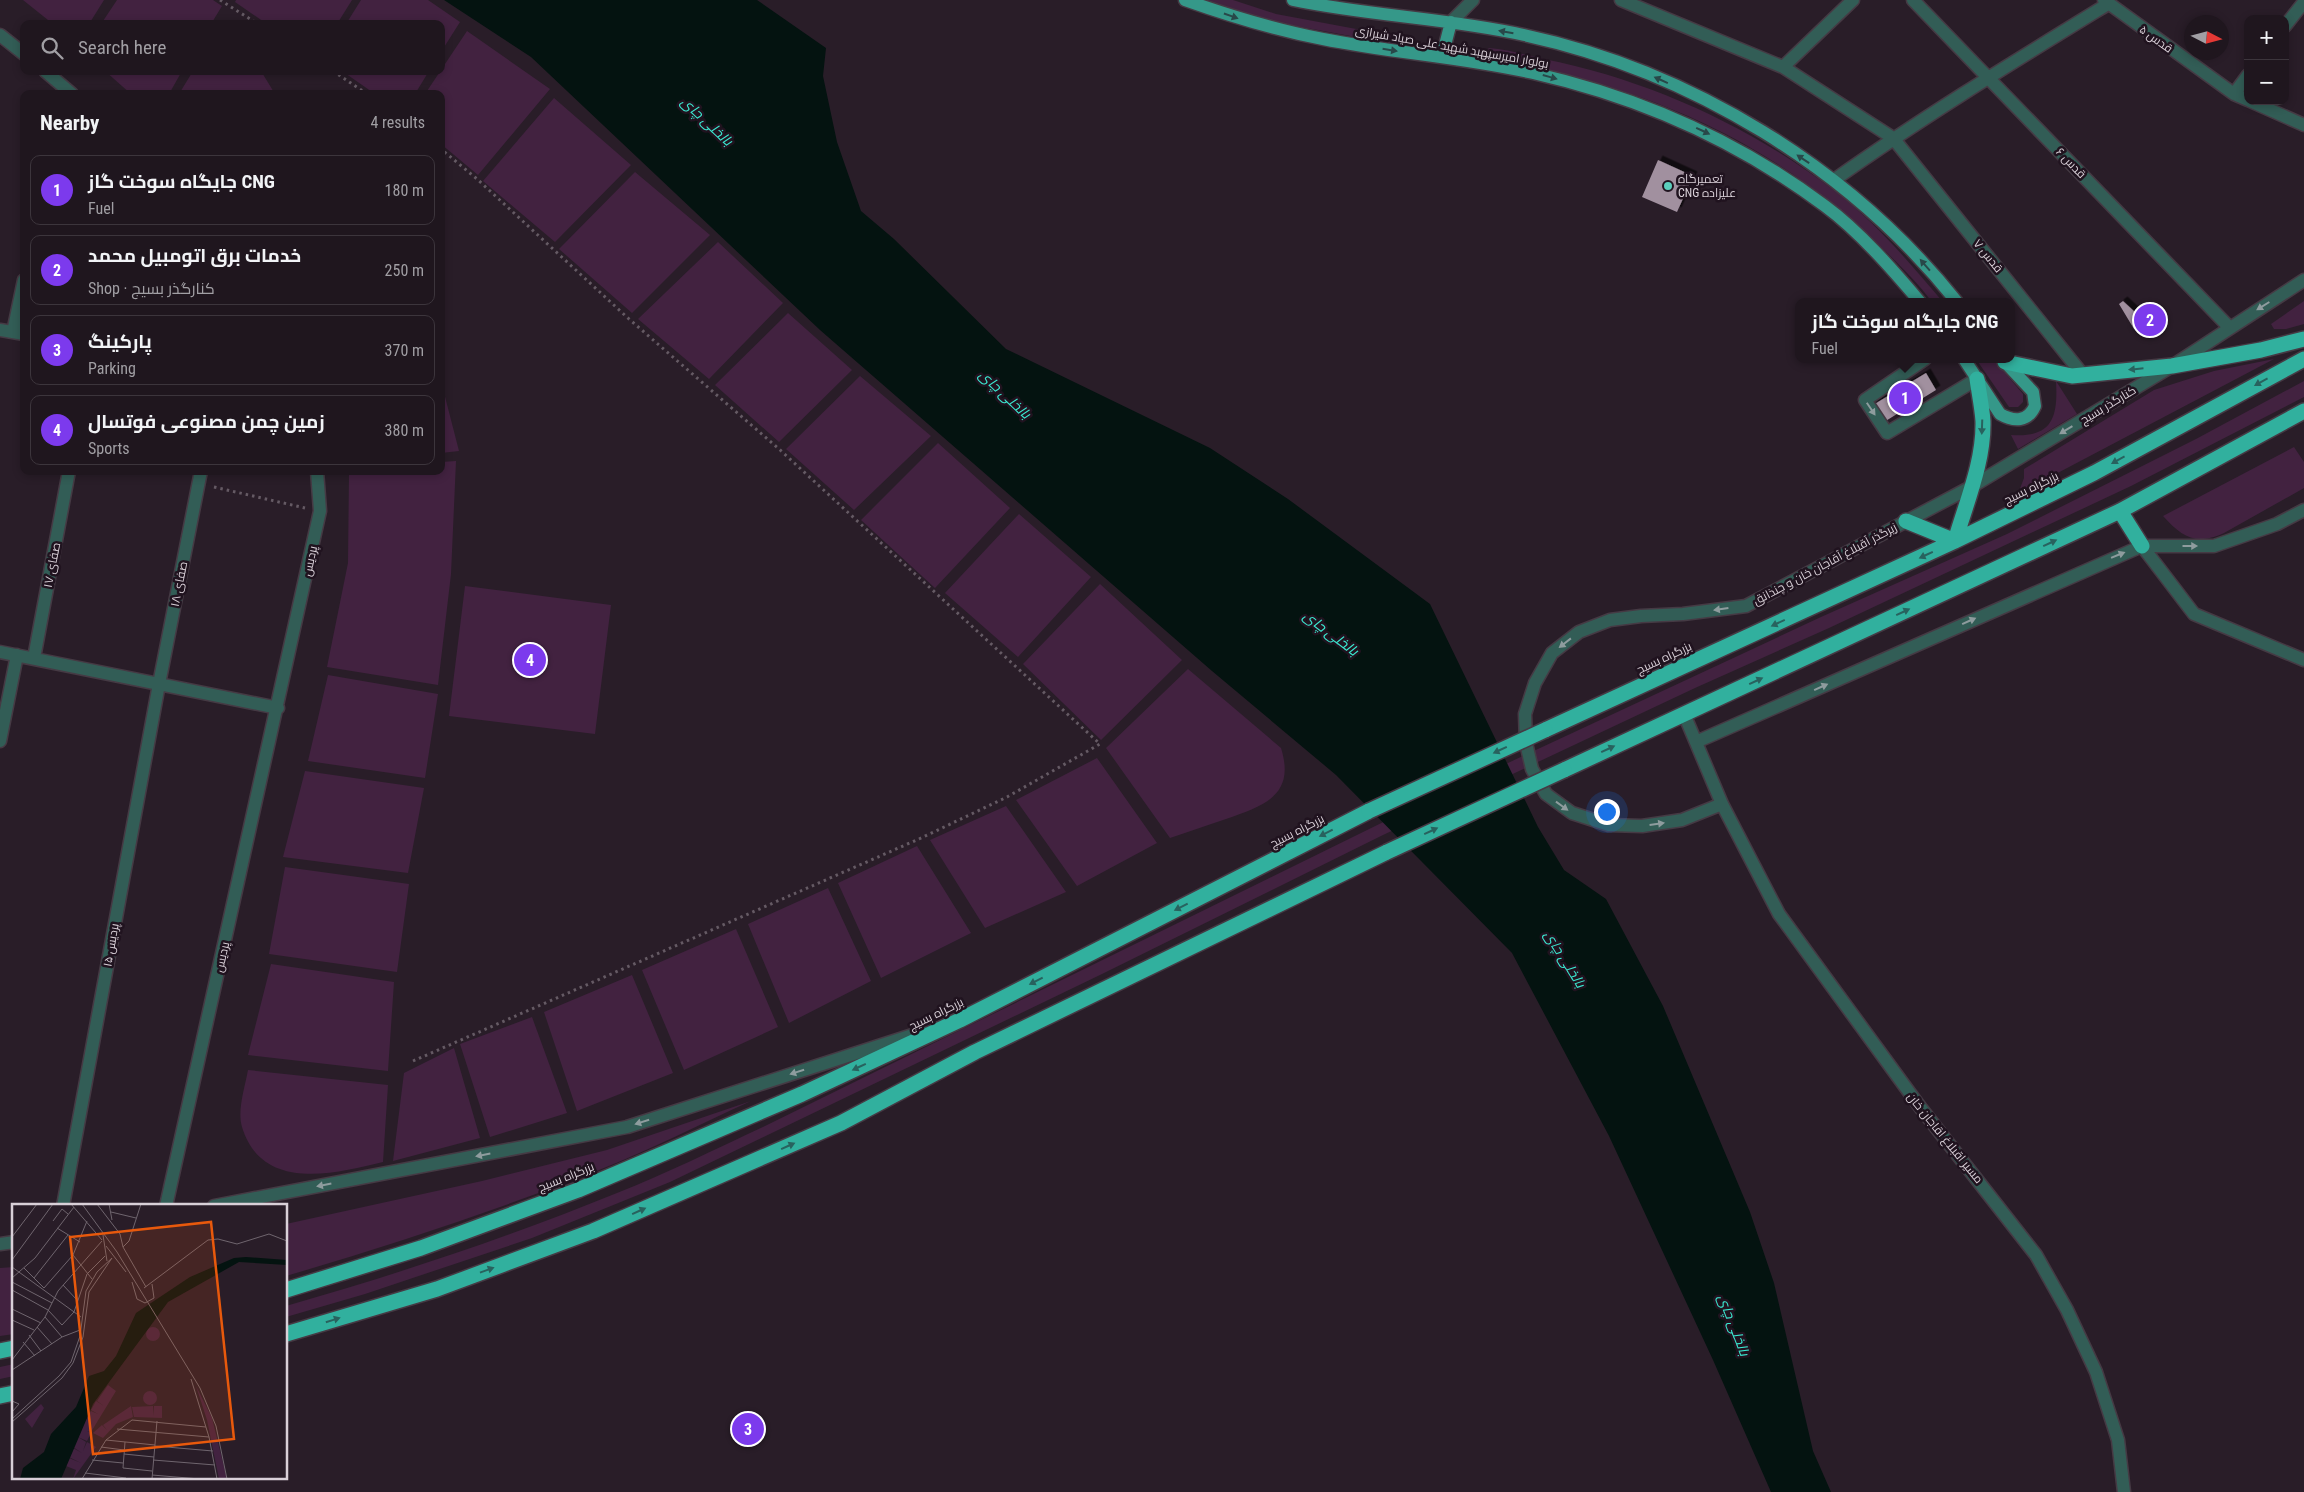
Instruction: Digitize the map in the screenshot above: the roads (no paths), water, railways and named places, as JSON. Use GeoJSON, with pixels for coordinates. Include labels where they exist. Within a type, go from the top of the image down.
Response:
{"type":"FeatureCollection","features":[{"type":"Feature","properties":{"kind":"highway"},"geometry":{"type":"LineString","coordinates":[[2013,363],[2072,376],[2172,366],[2261,350],[2304,339]]}},
{"type":"Feature","properties":{"kind":"highway","name":"بزرگراه بسیج"},"geometry":{"type":"LineString","coordinates":[[288,1289],[421,1248],[578,1190],[802,1094],[960,1020],[1369,811],[1955,541],[2094,473],[2304,359]]}},
{"type":"Feature","properties":{"kind":"highway"},"geometry":{"type":"LineString","coordinates":[[1906,521],[1955,541],[1981,445],[1983,421],[1977,379]]}},
{"type":"Feature","properties":{"kind":"highway"},"geometry":{"type":"LineString","coordinates":[[288,1333],[437,1288],[594,1231],[833,1126],[975,1052],[1387,852],[2120,511],[2304,410]]}},
{"type":"Feature","properties":{"kind":"highway"},"geometry":{"type":"LineString","coordinates":[[2120,511],[2142,546]]}},
{"type":"Feature","properties":{"kind":"main road","name":"بولوار امیرسپهبد شهید علی صیاد شیرازی"},"geometry":{"type":"LineString","coordinates":[[1185,0],[1245,21],[1323,40],[1533,72],[1641,104],[1707,132],[1763,164],[1826,207],[1887,263],[1917,298]]}},
{"type":"Feature","properties":{"kind":"main road","name":"بولوار امیرسپهبد شهید علی صیاد شیرازی"},"geometry":{"type":"LineString","coordinates":[[1293,0],[1451,22],[1525,35],[1597,54],[1646,73],[1721,107],[1834,180],[1905,243],[1953,298]]}},
{"type":"Feature","properties":{"kind":"main road"},"geometry":{"type":"LineString","coordinates":[[1442,57],[1451,22]]}},
{"type":"Feature","properties":{"kind":"main road"},"geometry":{"type":"LineString","coordinates":[[1967,363],[2000,414],[2015,420],[2029,416],[2035,406],[2033,392],[2006,363]]}},
{"type":"Feature","properties":{"kind":"street"},"geometry":{"type":"LineString","coordinates":[[1451,22],[1473,0]]}},
{"type":"Feature","properties":{"kind":"street","name":"قدس ۷"},"geometry":{"type":"LineString","coordinates":[[1621,0],[1638,2],[1783,67],[1893,138],[2083,374]]}},
{"type":"Feature","properties":{"kind":"street"},"geometry":{"type":"LineString","coordinates":[[1783,67],[1853,0]]}},
{"type":"Feature","properties":{"kind":"street","name":"قدس ۶"},"geometry":{"type":"LineString","coordinates":[[1913,0],[2229,327]]}},
{"type":"Feature","properties":{"kind":"street"},"geometry":{"type":"LineString","coordinates":[[1834,180],[1893,138],[2106,2]]}},
{"type":"Feature","properties":{"kind":"street","name":"قدس ۵"},"geometry":{"type":"LineString","coordinates":[[2106,2],[2234,94],[2244,99]]}},
{"type":"Feature","properties":{"kind":"street"},"geometry":{"type":"LineString","coordinates":[[2289,21],[2304,2]]}},
{"type":"Feature","properties":{"kind":"street"},"geometry":{"type":"LineString","coordinates":[[0,35],[20,51]]}},
{"type":"Feature","properties":{"kind":"street"},"geometry":{"type":"LineString","coordinates":[[49,75],[65,90]]}},
{"type":"Feature","properties":{"kind":"street"},"geometry":{"type":"LineString","coordinates":[[2234,94],[2244,81]]}},
{"type":"Feature","properties":{"kind":"street","name":"قدس ۵"},"geometry":{"type":"LineString","coordinates":[[2258,105],[2304,126]]}},
{"type":"Feature","properties":{"kind":"street","name":"کنارگذر بسیج"},"geometry":{"type":"LineString","coordinates":[[1906,521],[1971,487],[2172,366],[2229,327],[2304,280]]}},
{"type":"Feature","properties":{"kind":"street"},"geometry":{"type":"LineString","coordinates":[[12,332],[20,297]]}},
{"type":"Feature","properties":{"kind":"street"},"geometry":{"type":"LineString","coordinates":[[1919,363],[1865,400],[1887,433],[1977,379]]}},
{"type":"Feature","properties":{"kind":"street","name":"صفای ۱۷"},"geometry":{"type":"LineString","coordinates":[[34,658],[68,475]]}},
{"type":"Feature","properties":{"kind":"street","name":"پردیس"},"geometry":{"type":"LineString","coordinates":[[166,1204],[278,708],[320,511],[318,475]]}},
{"type":"Feature","properties":{"kind":"street","name":"صفای ۱۸"},"geometry":{"type":"LineString","coordinates":[[159,684],[200,478]]}},
{"type":"Feature","properties":{"kind":"street"},"geometry":{"type":"LineString","coordinates":[[1696,742],[2142,546],[2214,546],[2277,524],[2304,510]]}},
{"type":"Feature","properties":{"kind":"street","name":"زیرگذر آقبلاغ آقاجان خان و چنذانق"},"geometry":{"type":"LineString","coordinates":[[1722,804],[1682,820],[1642,826],[1609,825],[1572,813],[1546,794],[1532,769],[1526,743],[1525,714],[1535,683],[1552,653],[1579,632],[1610,620],[1683,614],[1746,606],[1906,521]]}},
{"type":"Feature","properties":{"kind":"street"},"geometry":{"type":"LineString","coordinates":[[2142,546],[2194,614],[2304,660]]}},
{"type":"Feature","properties":{"kind":"street"},"geometry":{"type":"LineString","coordinates":[[0,652],[278,708]]}},
{"type":"Feature","properties":{"kind":"street"},"geometry":{"type":"LineString","coordinates":[[0,741],[17,655]]}},
{"type":"Feature","properties":{"kind":"street","name":"پردیس ۱۵"},"geometry":{"type":"LineString","coordinates":[[63,1204],[159,684]]}},
{"type":"Feature","properties":{"kind":"street","name":"مسیر اقبلاغ اقاجان خان"},"geometry":{"type":"LineString","coordinates":[[1684,714],[1722,804],[1779,914],[1920,1107],[2036,1255],[2067,1310],[2096,1372],[2118,1440],[2124,1492]]}},
{"type":"Feature","properties":{"kind":"street"},"geometry":{"type":"LineString","coordinates":[[224,1204],[627,1127],[960,1020]]}},
{"type":"Feature","properties":{"kind":"water","name":"بالخلی چای"},"geometry":{"type":"Polygon","coordinates":[[[444,0],[757,0],[826,48],[823,76],[837,142],[861,211],[894,239],[1006,349],[1210,448],[1288,499],[1430,604],[1538,827],[1564,870],[1606,899],[1663,1006],[1750,1212],[1774,1283],[1813,1451],[1831,1492],[1771,1492],[1713,1360],[1609,1136],[1512,953],[1336,775],[1212,671],[820,330],[531,57],[444,0]]]}},
{"type":"Feature","properties":{"kind":"place","name":"تعمیرگاه CNG علیزاده"},"geometry":{"type":"Point","coordinates":[1668,186]}},
{"type":"Feature","properties":{"kind":"place","name":"خدمات برق اتومبیل محمد"},"geometry":{"type":"Point","coordinates":[2150,320]}},
{"type":"Feature","properties":{"kind":"place","name":"جایگاه سوخت گاز CNG"},"geometry":{"type":"Point","coordinates":[1905,398]}},
{"type":"Feature","properties":{"kind":"place","name":"زمین چمن مصنوعی فوتسال"},"geometry":{"type":"Point","coordinates":[530,660]}},
{"type":"Feature","properties":{"kind":"place","name":"پارکینگ"},"geometry":{"type":"Point","coordinates":[748,1429]}}]}
